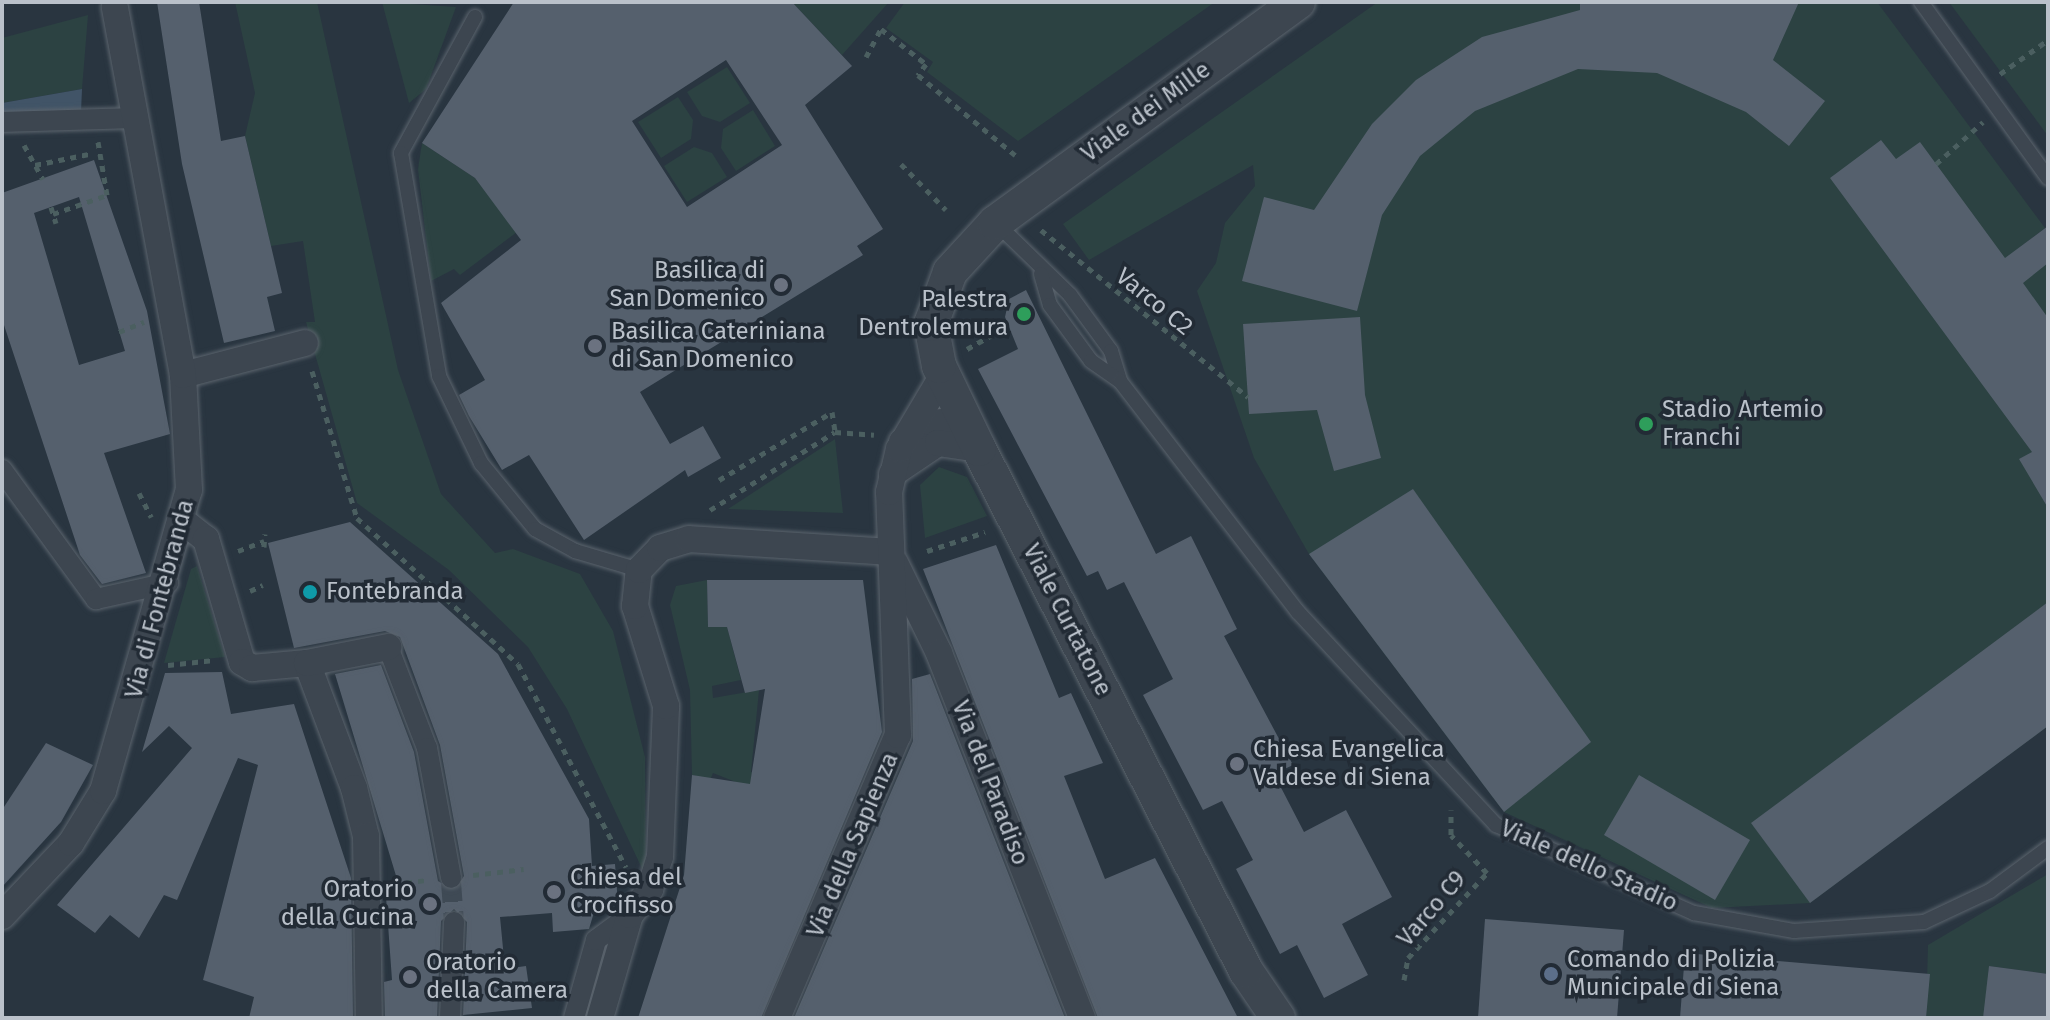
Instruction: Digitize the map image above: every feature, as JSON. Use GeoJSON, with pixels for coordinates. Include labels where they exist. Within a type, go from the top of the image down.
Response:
{"type":"FeatureCollection","features":[{"type":"Feature","properties":{"kind":"street","name":"Viale dei Mille"},"geometry":{"type":"LineString","coordinates":[[995,223],[1298,2]]}},
{"type":"Feature","properties":{"kind":"street","name":"Via di Fontebranda"},"geometry":{"type":"LineString","coordinates":[[2,916],[96,806],[143,668],[184,522],[190,438],[183,375],[115,7]]}},
{"type":"Feature","properties":{"kind":"street"},"geometry":{"type":"LineString","coordinates":[[2,122],[135,118]]}},
{"type":"Feature","properties":{"kind":"street","name":"Viale Curtatone"},"geometry":{"type":"LineString","coordinates":[[995,223],[961,257],[937,297],[931,334],[951,364],[972,434],[1246,971],[1278,1018]]}},
{"type":"Feature","properties":{"kind":"street"},"geometry":{"type":"LineString","coordinates":[[183,375],[305,343]]}},
{"type":"Feature","properties":{"kind":"street","name":"Via della Sapienza"},"geometry":{"type":"LineString","coordinates":[[777,1018],[898,735],[890,552],[898,455],[951,364]]}},
{"type":"Feature","properties":{"kind":"street"},"geometry":{"type":"LineString","coordinates":[[898,455],[972,434]]}},
{"type":"Feature","properties":{"kind":"street"},"geometry":{"type":"LineString","coordinates":[[2,470],[96,599],[168,583]]}},
{"type":"Feature","properties":{"kind":"street"},"geometry":{"type":"LineString","coordinates":[[184,522],[206,539],[215,561],[239,658],[252,668],[307,663],[388,647],[427,748],[451,878]]}},
{"type":"Feature","properties":{"kind":"street"},"geometry":{"type":"LineString","coordinates":[[600,1018],[635,908],[660,857],[666,706],[635,606],[639,570],[660,548],[689,539],[890,552]]}},
{"type":"Feature","properties":{"kind":"street","name":"Via del Paradiso"},"geometry":{"type":"LineString","coordinates":[[890,552],[939,653],[1082,1018]]}},
{"type":"Feature","properties":{"kind":"street"},"geometry":{"type":"LineString","coordinates":[[307,663],[364,821],[369,1018]]}},
{"type":"Feature","properties":{"kind":"street"},"geometry":{"type":"LineString","coordinates":[[574,1018],[596,940],[635,908]]}},
{"type":"Feature","properties":{"kind":"street"},"geometry":{"type":"LineString","coordinates":[[450,1018],[454,922]]}},
{"type":"Feature","properties":{"kind":"lane"},"geometry":{"type":"LineString","coordinates":[[1921,2],[2048,178]]}},
{"type":"Feature","properties":{"kind":"lane"},"geometry":{"type":"LineString","coordinates":[[475,17],[401,153],[439,376],[481,463],[523,518],[561,545],[639,570]]}},
{"type":"Feature","properties":{"kind":"lane","name":"Viale dello Stadio"},"geometry":{"type":"LineString","coordinates":[[995,223],[1041,274],[1070,295],[1111,351],[1120,381]]}},
{"type":"Feature","properties":{"kind":"lane","name":"Viale dello Stadio"},"geometry":{"type":"LineString","coordinates":[[1041,274],[1050,305],[1091,361],[1120,381],[1298,612],[1451,781],[1506,830],[1694,913],[1769,929],[1838,932],[1924,922],[1990,891],[2048,848]]}},
{"type":"Feature","properties":{"kind":"path"},"geometry":{"type":"LineString","coordinates":[[866,57],[881,29],[926,64],[918,75],[1015,155]]}},
{"type":"Feature","properties":{"kind":"path"},"geometry":{"type":"LineString","coordinates":[[1983,86],[2048,40]]}},
{"type":"Feature","properties":{"kind":"path"},"geometry":{"type":"LineString","coordinates":[[1936,164],[1998,108]]}},
{"type":"Feature","properties":{"kind":"path"},"geometry":{"type":"LineString","coordinates":[[56,223],[52,210],[107,195],[93,117]]}},
{"type":"Feature","properties":{"kind":"path"},"geometry":{"type":"LineString","coordinates":[[15,139],[43,179]]}},
{"type":"Feature","properties":{"kind":"path"},"geometry":{"type":"LineString","coordinates":[[35,165],[89,154]]}},
{"type":"Feature","properties":{"kind":"path"},"geometry":{"type":"LineString","coordinates":[[901,164],[946,210]]}},
{"type":"Feature","properties":{"kind":"path","name":"Varco C2"},"geometry":{"type":"LineString","coordinates":[[1040,229],[1248,397]]}},
{"type":"Feature","properties":{"kind":"path"},"geometry":{"type":"LineString","coordinates":[[951,364],[1008,326]]}},
{"type":"Feature","properties":{"kind":"path"},"geometry":{"type":"LineString","coordinates":[[305,343],[357,518],[518,664],[635,908]]}},
{"type":"Feature","properties":{"kind":"path"},"geometry":{"type":"LineString","coordinates":[[719,480],[832,412],[835,432]]}},
{"type":"Feature","properties":{"kind":"path"},"geometry":{"type":"LineString","coordinates":[[704,514],[835,432],[868,433],[898,455]]}},
{"type":"Feature","properties":{"kind":"path"},"geometry":{"type":"LineString","coordinates":[[927,551],[994,529]]}},
{"type":"Feature","properties":{"kind":"path"},"geometry":{"type":"LineString","coordinates":[[264,547],[265,534]]}},
{"type":"Feature","properties":{"kind":"path"},"geometry":{"type":"LineString","coordinates":[[143,668],[239,658]]}},
{"type":"Feature","properties":{"kind":"path","name":"Varco C9"},"geometry":{"type":"LineString","coordinates":[[1404,980],[1408,958],[1487,873],[1451,835],[1451,781]]}},
{"type":"Feature","properties":{"kind":"green space"},"geometry":{"type":"Polygon","coordinates":[[[235,2],[317,2],[398,370],[441,494],[495,553],[513,549],[580,574],[613,631],[645,757],[646,877],[567,709],[528,647],[449,570],[357,503],[306,322],[315,322],[303,241],[271,246],[245,136],[255,93],[235,2]]]}},
{"type":"Feature","properties":{"kind":"green space"},"geometry":{"type":"Polygon","coordinates":[[[382,2],[456,7],[426,89],[409,103],[382,2]]]}},
{"type":"Feature","properties":{"kind":"green space"},"geometry":{"type":"Polygon","coordinates":[[[792,2],[889,2],[842,55],[792,2]]]}},
{"type":"Feature","properties":{"kind":"green space"},"geometry":{"type":"Polygon","coordinates":[[[905,2],[1215,2],[1018,141],[927,72],[933,62],[886,28],[905,2]]]}},
{"type":"Feature","properties":{"kind":"green space","name":"Stadio Artemio Franchi"},"geometry":{"type":"Polygon","coordinates":[[[1378,2],[1877,2],[2045,228],[2019,248],[2048,263],[2048,726],[1810,903],[1712,908],[1504,812],[1309,554],[1254,458],[1197,291],[1216,263],[1225,223],[1255,186],[1253,165],[1089,260],[1063,224],[1378,2]]]}},
{"type":"Feature","properties":{"kind":"green space"},"geometry":{"type":"Polygon","coordinates":[[[1949,2],[2048,2],[2048,136],[1949,2]]]}},
{"type":"Feature","properties":{"kind":"green space"},"geometry":{"type":"Polygon","coordinates":[[[88,15],[82,89],[2,103],[2,38],[88,15]]]}},
{"type":"Feature","properties":{"kind":"green space"},"geometry":{"type":"Polygon","coordinates":[[[727,67],[750,103],[720,122],[702,116],[687,92],[727,67]]]}},
{"type":"Feature","properties":{"kind":"green space"},"geometry":{"type":"Polygon","coordinates":[[[678,97],[693,120],[691,139],[661,158],[638,122],[678,97]]]}},
{"type":"Feature","properties":{"kind":"green space"},"geometry":{"type":"Polygon","coordinates":[[[753,110],[775,146],[736,171],[721,148],[723,129],[753,110]]]}},
{"type":"Feature","properties":{"kind":"green space"},"geometry":{"type":"Polygon","coordinates":[[[422,143],[475,178],[517,232],[460,275],[454,269],[431,281],[418,169],[422,143]]]}},
{"type":"Feature","properties":{"kind":"green space"},"geometry":{"type":"Polygon","coordinates":[[[694,147],[712,153],[727,177],[687,202],[664,166],[694,147]]]}},
{"type":"Feature","properties":{"kind":"green space"},"geometry":{"type":"Polygon","coordinates":[[[835,439],[843,513],[728,509],[835,439]]]}},
{"type":"Feature","properties":{"kind":"green space"},"geometry":{"type":"Polygon","coordinates":[[[939,467],[967,477],[987,516],[925,538],[920,485],[939,467]]]}},
{"type":"Feature","properties":{"kind":"green space"},"geometry":{"type":"Polygon","coordinates":[[[197,566],[225,657],[164,663],[191,569],[197,566]]]}},
{"type":"Feature","properties":{"kind":"green space"},"geometry":{"type":"Polygon","coordinates":[[[707,580],[708,626],[727,627],[741,680],[712,686],[713,698],[759,690],[751,772],[763,774],[756,790],[713,773],[710,780],[692,775],[690,690],[670,605],[676,586],[707,580]]]}},
{"type":"Feature","properties":{"kind":"green space"},"geometry":{"type":"Polygon","coordinates":[[[2048,874],[2048,974],[1989,966],[1985,1018],[1926,1018],[1928,945],[2048,874]]]}},
{"type":"Feature","properties":{"kind":"water"},"geometry":{"type":"Polygon","coordinates":[[[82,89],[81,112],[3,113],[2,103],[82,89]]]}},
{"type":"Feature","properties":{"kind":"building"},"geometry":{"type":"Polygon","coordinates":[[[157,2],[199,2],[221,141],[245,136],[282,293],[267,297],[275,331],[224,343],[182,164],[157,2]]]}},
{"type":"Feature","properties":{"kind":"building"},"geometry":{"type":"Polygon","coordinates":[[[514,2],[792,2],[852,66],[805,105],[883,229],[857,246],[863,255],[640,392],[670,444],[703,426],[721,458],[688,477],[685,470],[584,540],[529,455],[502,470],[459,395],[485,380],[441,303],[521,240],[475,178],[422,143],[514,2]],[[726,60],[632,121],[687,207],[782,145],[726,60]]]}},
{"type":"Feature","properties":{"kind":"building"},"geometry":{"type":"Polygon","coordinates":[[[1580,2],[1799,2],[1773,60],[1825,101],[1789,146],[1746,112],[1657,73],[1578,69],[1475,111],[1420,156],[1382,215],[1357,311],[1242,281],[1264,197],[1314,210],[1372,124],[1416,80],[1482,37],[1580,10],[1580,2]]]}},
{"type":"Feature","properties":{"kind":"building"},"geometry":{"type":"Polygon","coordinates":[[[1881,140],[1896,159],[1920,142],[2005,258],[2048,226],[2048,263],[2023,283],[2048,318],[2048,508],[2019,459],[2032,452],[1830,178],[1881,140]]]}},
{"type":"Feature","properties":{"kind":"building"},"geometry":{"type":"Polygon","coordinates":[[[94,160],[147,311],[170,434],[104,453],[146,573],[102,584],[80,555],[2,319],[2,193],[94,160]],[[79,197],[34,213],[79,365],[125,351],[79,197]]]}},
{"type":"Feature","properties":{"kind":"building"},"geometry":{"type":"Polygon","coordinates":[[[1026,290],[1156,554],[1191,536],[1237,629],[1224,636],[1293,765],[1274,774],[1304,832],[1346,810],[1392,897],[1342,924],[1368,975],[1324,998],[1297,945],[1280,954],[1236,869],[1253,860],[1222,801],[1203,810],[1143,695],[1173,679],[1124,582],[1107,590],[1098,571],[1087,576],[978,369],[1018,349],[1005,317],[1009,299],[1026,290]]]}},
{"type":"Feature","properties":{"kind":"building"},"geometry":{"type":"Polygon","coordinates":[[[1360,317],[1365,395],[1381,458],[1334,471],[1317,410],[1249,414],[1243,324],[1360,317]]]}},
{"type":"Feature","properties":{"kind":"building"},"geometry":{"type":"Polygon","coordinates":[[[1413,489],[1591,742],[1504,812],[1309,554],[1413,489]]]}},
{"type":"Feature","properties":{"kind":"building"},"geometry":{"type":"Polygon","coordinates":[[[350,522],[498,654],[589,819],[592,866],[615,864],[618,904],[595,909],[589,929],[553,932],[552,913],[500,917],[505,969],[526,966],[532,1008],[463,1015],[467,922],[454,909],[441,921],[437,1018],[385,1018],[384,982],[392,980],[385,883],[397,879],[335,674],[381,665],[414,752],[438,881],[454,891],[464,876],[440,745],[400,637],[385,631],[294,648],[268,543],[350,522]]]}},
{"type":"Feature","properties":{"kind":"building"},"geometry":{"type":"Polygon","coordinates":[[[996,545],[1059,698],[1071,693],[1103,763],[1064,776],[1105,879],[1155,858],[1238,1018],[1098,1018],[923,569],[996,545]]]}},
{"type":"Feature","properties":{"kind":"building"},"geometry":{"type":"Polygon","coordinates":[[[707,580],[863,580],[882,732],[761,1018],[638,1018],[684,875],[692,775],[750,784],[765,689],[745,693],[727,627],[708,627],[707,580]]]}},
{"type":"Feature","properties":{"kind":"building"},"geometry":{"type":"Polygon","coordinates":[[[2048,602],[2048,726],[1810,903],[1751,823],[2048,602]]]}},
{"type":"Feature","properties":{"kind":"building"},"geometry":{"type":"Polygon","coordinates":[[[222,672],[231,714],[294,704],[351,878],[353,1018],[249,1018],[254,997],[203,980],[258,765],[238,758],[177,900],[164,895],[139,938],[110,915],[95,933],[57,905],[192,748],[169,726],[142,752],[165,673],[222,672]]]}},
{"type":"Feature","properties":{"kind":"building"},"geometry":{"type":"Polygon","coordinates":[[[930,674],[1065,1018],[794,1018],[913,741],[912,679],[930,674]]]}},
{"type":"Feature","properties":{"kind":"building"},"geometry":{"type":"Polygon","coordinates":[[[46,743],[93,765],[61,822],[2,887],[2,810],[46,743]]]}},
{"type":"Feature","properties":{"kind":"building"},"geometry":{"type":"Polygon","coordinates":[[[1639,775],[1750,840],[1715,900],[1604,835],[1639,775]]]}},
{"type":"Feature","properties":{"kind":"building","name":"Comando di Polizia Municipale di Siena"},"geometry":{"type":"Polygon","coordinates":[[[1485,919],[1624,930],[1617,1018],[1478,1018],[1485,919]]]}},
{"type":"Feature","properties":{"kind":"building"},"geometry":{"type":"Polygon","coordinates":[[[1685,953],[1930,974],[1926,1018],[1680,1018],[1685,953]]]}},
{"type":"Feature","properties":{"kind":"building"},"geometry":{"type":"Polygon","coordinates":[[[1989,966],[2048,974],[2048,1018],[1983,1018],[1989,966]]]}},
{"type":"Feature","properties":{"kind":"tunnel"},"geometry":{"type":"LineString","coordinates":[[451,882],[454,922]]}},
{"type":"Feature","properties":{"kind":"place","name":"Basilica di San Domenico"},"geometry":{"type":"Point","coordinates":[781,285]}},
{"type":"Feature","properties":{"kind":"place","name":"Palestra Dentrolemura"},"geometry":{"type":"Point","coordinates":[1024,314]}},
{"type":"Feature","properties":{"kind":"place","name":"Basilica Cateriniana di San Domenico"},"geometry":{"type":"Point","coordinates":[595,346]}},
{"type":"Feature","properties":{"kind":"place","name":"Stadio Artemio Franchi"},"geometry":{"type":"Point","coordinates":[1646,424]}},
{"type":"Feature","properties":{"kind":"place","name":"Fontebranda"},"geometry":{"type":"Point","coordinates":[310,592]}},
{"type":"Feature","properties":{"kind":"place","name":"Chiesa Evangelica Valdese di Siena"},"geometry":{"type":"Point","coordinates":[1237,764]}},
{"type":"Feature","properties":{"kind":"place","name":"Chiesa del Crocifisso"},"geometry":{"type":"Point","coordinates":[554,892]}},
{"type":"Feature","properties":{"kind":"place","name":"Oratorio della Cucina"},"geometry":{"type":"Point","coordinates":[430,904]}},
{"type":"Feature","properties":{"kind":"place","name":"Comando di Polizia Municipale di Siena"},"geometry":{"type":"Point","coordinates":[1551,974]}},
{"type":"Feature","properties":{"kind":"place","name":"Oratorio della Camera"},"geometry":{"type":"Point","coordinates":[410,977]}}]}
